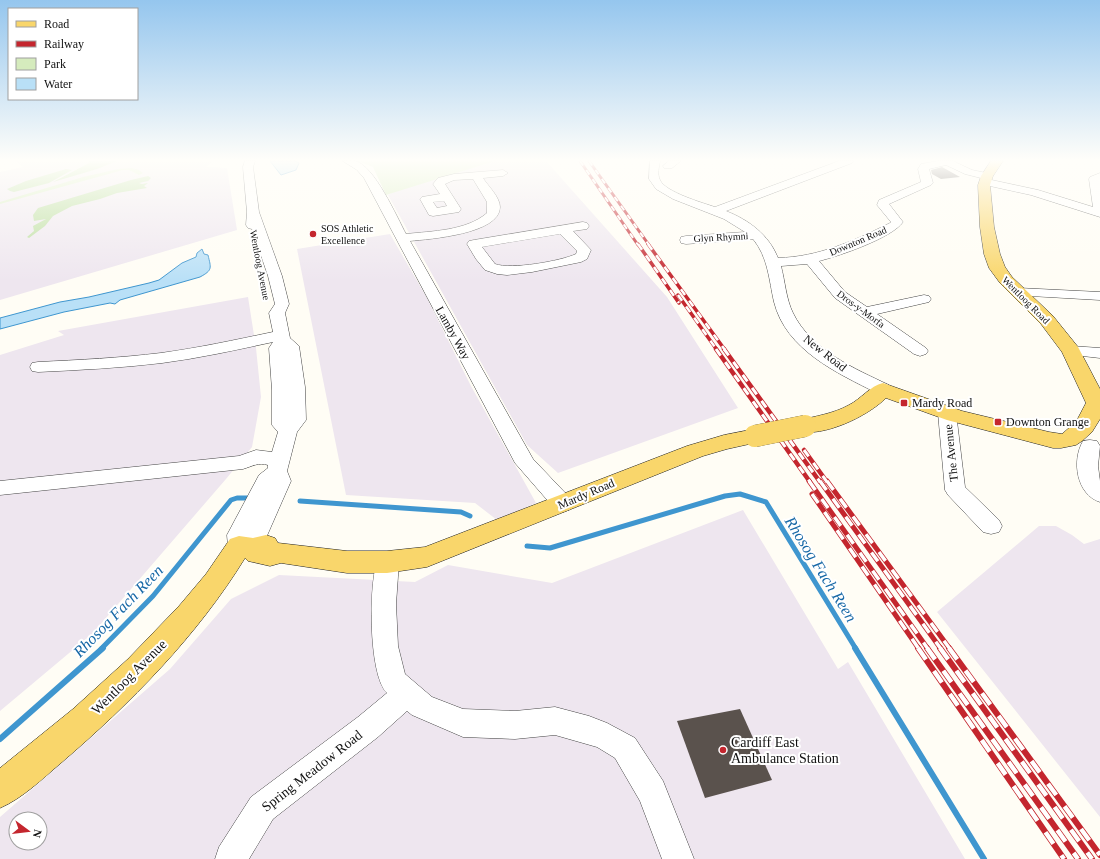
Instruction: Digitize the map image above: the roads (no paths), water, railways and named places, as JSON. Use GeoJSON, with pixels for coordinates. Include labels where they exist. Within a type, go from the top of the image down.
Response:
{"type":"FeatureCollection","features":[{"type":"Feature","properties":{"kind":"main road","name":"Wentloog Road"},"geometry":{"type":"LineString","coordinates":[[985,201],[985,212],[994,261],[1000,274],[1047,320],[1071,351],[1098,406]]}},
{"type":"Feature","properties":{"kind":"main road","name":"Mardy Road"},"geometry":{"type":"LineString","coordinates":[[246,547],[256,554],[270,556],[281,553],[347,562],[387,562],[427,557],[702,449],[724,442],[836,420],[852,414],[869,403],[883,389]]}},
{"type":"Feature","properties":{"kind":"main road","name":"New Road"},"geometry":{"type":"LineString","coordinates":[[883,389],[908,400],[947,413],[993,426],[1061,441]]}},
{"type":"Feature","properties":{"kind":"main road"},"geometry":{"type":"LineString","coordinates":[[1061,441],[1080,431],[1098,406]]}},
{"type":"Feature","properties":{"kind":"main road","name":"Wentloog Avenue"},"geometry":{"type":"LineString","coordinates":[[0,790],[79,725],[154,654],[246,547]]}},
{"type":"Feature","properties":{"kind":"street","name":"Wentloog Avenue"},"geometry":{"type":"LineString","coordinates":[[246,547],[258,532],[282,481],[276,463],[288,430],[281,425],[281,390],[277,348],[282,337],[270,303],[254,237],[251,201]]}},
{"type":"Feature","properties":{"kind":"street","name":"Lamby Way"},"geometry":{"type":"LineString","coordinates":[[382,201],[525,463],[563,504]]}},
{"type":"Feature","properties":{"kind":"street"},"geometry":{"type":"LineString","coordinates":[[401,238],[460,230],[482,224],[494,213],[494,206],[491,201]]}},
{"type":"Feature","properties":{"kind":"street","name":"New Road"},"geometry":{"type":"LineString","coordinates":[[691,201],[734,219],[757,235],[767,248],[773,262],[785,313],[800,335],[817,351],[837,365],[883,389]]}},
{"type":"Feature","properties":{"kind":"street"},"geometry":{"type":"LineString","coordinates":[[715,210],[739,201]]}},
{"type":"Feature","properties":{"kind":"street","name":"Downton Road"},"geometry":{"type":"LineString","coordinates":[[773,262],[810,260],[844,249],[894,226],[897,222],[883,205],[886,201]]}},
{"type":"Feature","properties":{"kind":"street"},"geometry":{"type":"LineString","coordinates":[[1063,201],[1097,212],[1100,208],[1099,201]]}},
{"type":"Feature","properties":{"kind":"street","name":"Wentloog Avenue"},"geometry":{"type":"LineString","coordinates":[[253,212],[277,283],[282,304],[270,303]]}},
{"type":"Feature","properties":{"kind":"street"},"geometry":{"type":"LineString","coordinates":[[474,244],[583,226]]}},
{"type":"Feature","properties":{"kind":"street"},"geometry":{"type":"LineString","coordinates":[[460,230],[474,244],[489,266],[511,271],[569,261],[582,256],[584,250],[563,229]]}},
{"type":"Feature","properties":{"kind":"street","name":"Glyn Rhymni"},"geometry":{"type":"LineString","coordinates":[[686,240],[757,235]]}},
{"type":"Feature","properties":{"kind":"street","name":"Dros-y-Morfa"},"geometry":{"type":"LineString","coordinates":[[810,260],[836,292],[920,351]]}},
{"type":"Feature","properties":{"kind":"street"},"geometry":{"type":"LineString","coordinates":[[1018,292],[1100,296]]}},
{"type":"Feature","properties":{"kind":"street"},"geometry":{"type":"LineString","coordinates":[[865,312],[924,299]]}},
{"type":"Feature","properties":{"kind":"street"},"geometry":{"type":"LineString","coordinates":[[38,367],[112,363],[161,358],[282,337]]}},
{"type":"Feature","properties":{"kind":"street"},"geometry":{"type":"LineString","coordinates":[[1071,351],[1100,353]]}},
{"type":"Feature","properties":{"kind":"street","name":"The Avenue"},"geometry":{"type":"LineString","coordinates":[[947,413],[955,490],[991,526]]}},
{"type":"Feature","properties":{"kind":"street","name":"New Road"},"geometry":{"type":"LineString","coordinates":[[1061,441],[1095,447]]}},
{"type":"Feature","properties":{"kind":"street"},"geometry":{"type":"LineString","coordinates":[[1095,447],[1087,475],[1090,484],[1100,494]]}},
{"type":"Feature","properties":{"kind":"street"},"geometry":{"type":"LineString","coordinates":[[0,488],[243,462],[248,466],[276,463]]}},
{"type":"Feature","properties":{"kind":"street"},"geometry":{"type":"LineString","coordinates":[[387,562],[384,604],[386,646],[393,681],[422,706],[462,723],[515,725],[556,721],[601,734],[625,748],[652,792],[678,859]]}},
{"type":"Feature","properties":{"kind":"street","name":"Spring Meadow Road"},"geometry":{"type":"LineString","coordinates":[[231,859],[232,855],[262,808],[368,726],[407,693]]}},
{"type":"Feature","properties":{"kind":"water"},"geometry":{"type":"Polygon","coordinates":[[[202,249],[204,254],[208,255],[210,268],[200,277],[120,300],[115,304],[110,303],[64,312],[0,329],[0,318],[60,302],[89,297],[159,280],[182,263],[196,257],[197,253],[202,249]]]}},
{"type":"Feature","properties":{"kind":"waterway","name":"Rhosog Fach Reen"},"geometry":{"type":"LineString","coordinates":[[527,546],[550,548],[725,496],[740,494],[766,502],[856,649]]}},
{"type":"Feature","properties":{"kind":"waterway","name":"Rhosog Fach Reen"},"geometry":{"type":"LineString","coordinates":[[101,649],[153,596],[231,500],[237,498],[247,498]]}},
{"type":"Feature","properties":{"kind":"waterway","name":"Rhosog Fach Reen"},"geometry":{"type":"LineString","coordinates":[[300,501],[461,512],[470,516]]}},
{"type":"Feature","properties":{"kind":"waterway","name":"Rhosog Fach Reen"},"geometry":{"type":"LineString","coordinates":[[0,739],[103,648]]}},
{"type":"Feature","properties":{"kind":"waterway","name":"Rhosog Fach Reen"},"geometry":{"type":"LineString","coordinates":[[855,648],[984,859]]}},
{"type":"Feature","properties":{"kind":"railway"},"geometry":{"type":"LineString","coordinates":[[608,201],[638,245]]}},
{"type":"Feature","properties":{"kind":"railway"},"geometry":{"type":"LineString","coordinates":[[618,201],[649,245]]}},
{"type":"Feature","properties":{"kind":"railway"},"geometry":{"type":"LineString","coordinates":[[638,244],[679,303]]}},
{"type":"Feature","properties":{"kind":"railway"},"geometry":{"type":"LineString","coordinates":[[648,244],[725,350]]}},
{"type":"Feature","properties":{"kind":"railway"},"geometry":{"type":"LineString","coordinates":[[678,295],[717,350]]}},
{"type":"Feature","properties":{"kind":"railway"},"geometry":{"type":"LineString","coordinates":[[716,349],[810,482]]}},
{"type":"Feature","properties":{"kind":"railway"},"geometry":{"type":"LineString","coordinates":[[724,349],[820,482]]}},
{"type":"Feature","properties":{"kind":"railway"},"geometry":{"type":"LineString","coordinates":[[804,450],[827,482]]}},
{"type":"Feature","properties":{"kind":"railway"},"geometry":{"type":"LineString","coordinates":[[809,481],[928,649]]}},
{"type":"Feature","properties":{"kind":"railway"},"geometry":{"type":"LineString","coordinates":[[820,481],[941,649]]}},
{"type":"Feature","properties":{"kind":"railway"},"geometry":{"type":"LineString","coordinates":[[827,481],[950,649]]}},
{"type":"Feature","properties":{"kind":"railway"},"geometry":{"type":"LineString","coordinates":[[812,494],[919,649]]}},
{"type":"Feature","properties":{"kind":"railway"},"geometry":{"type":"LineString","coordinates":[[918,648],[1064,859]]}},
{"type":"Feature","properties":{"kind":"railway"},"geometry":{"type":"LineString","coordinates":[[927,648],[1078,859]]}},
{"type":"Feature","properties":{"kind":"railway"},"geometry":{"type":"LineString","coordinates":[[940,648],[1092,859]]}},
{"type":"Feature","properties":{"kind":"railway"},"geometry":{"type":"LineString","coordinates":[[949,648],[1100,855]]}},
{"type":"Feature","properties":{"kind":"place","name":"SOS Athletic Excellence"},"geometry":{"type":"Point","coordinates":[313,234]}},
{"type":"Feature","properties":{"kind":"place","name":"Mardy Road"},"geometry":{"type":"Point","coordinates":[904,403]}},
{"type":"Feature","properties":{"kind":"place","name":"Downton Grange"},"geometry":{"type":"Point","coordinates":[998,422]}},
{"type":"Feature","properties":{"kind":"place","name":"Cardiff East Ambulance Station"},"geometry":{"type":"Point","coordinates":[723,750]}}]}
